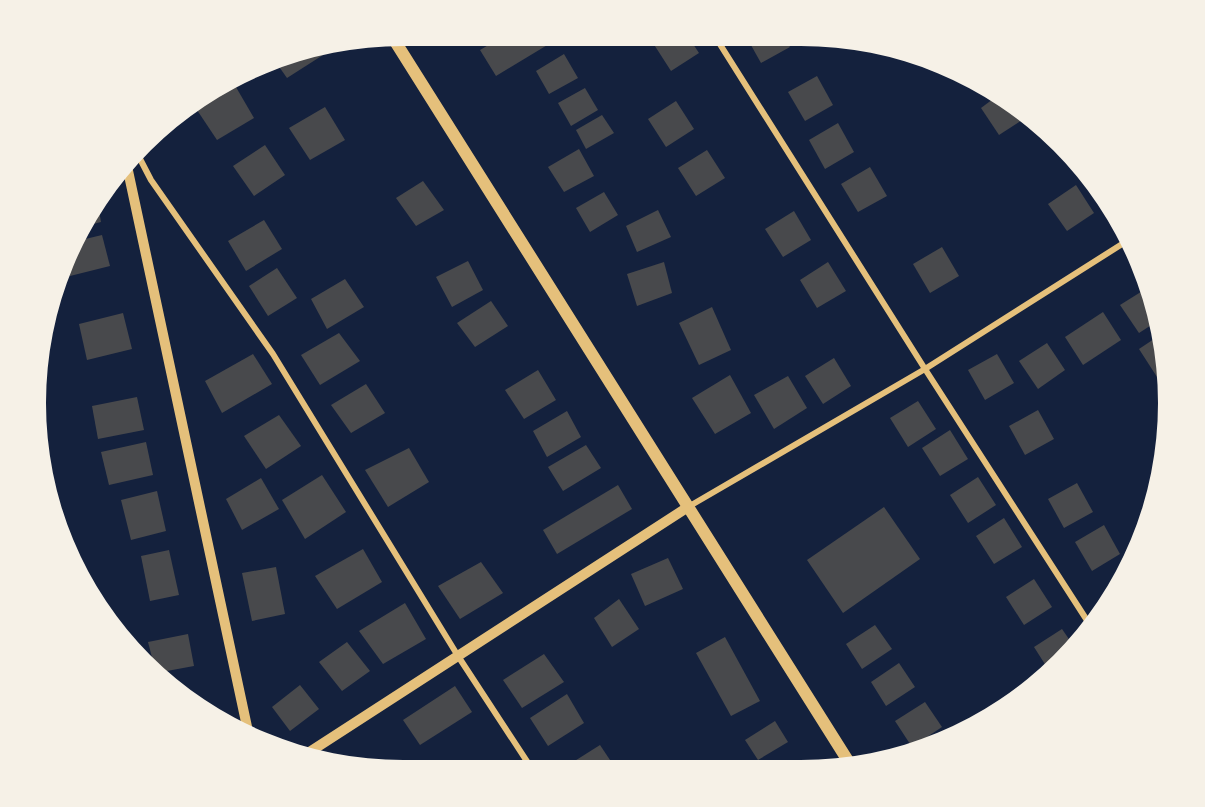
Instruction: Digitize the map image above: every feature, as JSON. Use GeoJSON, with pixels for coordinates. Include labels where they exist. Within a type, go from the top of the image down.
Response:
{"type":"FeatureCollection","features":[{"type":"Feature","properties":{"kind":"main road"},"geometry":{"type":"LineString","coordinates":[[398,46],[846,757]]}},
{"type":"Feature","properties":{"kind":"street"},"geometry":{"type":"LineString","coordinates":[[721,46],[1086,619]]}},
{"type":"Feature","properties":{"kind":"street"},"geometry":{"type":"LineString","coordinates":[[141,161],[151,180],[273,354],[458,657],[526,760]]}},
{"type":"Feature","properties":{"kind":"street"},"geometry":{"type":"LineString","coordinates":[[129,175],[247,724]]}},
{"type":"Feature","properties":{"kind":"street"},"geometry":{"type":"LineString","coordinates":[[314,749],[688,507],[925,369],[1121,245]]}},
{"type":"Feature","properties":{"kind":"building"},"geometry":{"type":"Polygon","coordinates":[[[487,46],[546,46],[496,76],[480,50],[487,46]]]}},
{"type":"Feature","properties":{"kind":"building"},"geometry":{"type":"Polygon","coordinates":[[[655,46],[694,46],[699,53],[671,71],[655,46]]]}},
{"type":"Feature","properties":{"kind":"building"},"geometry":{"type":"Polygon","coordinates":[[[751,46],[790,47],[761,63],[751,46]]]}},
{"type":"Feature","properties":{"kind":"building"},"geometry":{"type":"Polygon","coordinates":[[[564,54],[578,78],[549,94],[536,71],[564,54]]]}},
{"type":"Feature","properties":{"kind":"building"},"geometry":{"type":"Polygon","coordinates":[[[321,56],[287,78],[280,69],[321,56]]]}},
{"type":"Feature","properties":{"kind":"building"},"geometry":{"type":"Polygon","coordinates":[[[817,76],[833,105],[805,121],[788,92],[817,76]]]}},
{"type":"Feature","properties":{"kind":"building"},"geometry":{"type":"Polygon","coordinates":[[[236,88],[254,118],[217,140],[198,112],[236,88]]]}},
{"type":"Feature","properties":{"kind":"building"},"geometry":{"type":"Polygon","coordinates":[[[585,88],[598,110],[571,126],[558,103],[585,88]]]}},
{"type":"Feature","properties":{"kind":"building"},"geometry":{"type":"Polygon","coordinates":[[[676,101],[694,129],[666,147],[648,119],[676,101]]]}},
{"type":"Feature","properties":{"kind":"building"},"geometry":{"type":"Polygon","coordinates":[[[991,101],[1020,121],[999,135],[981,108],[991,101]]]}},
{"type":"Feature","properties":{"kind":"building"},"geometry":{"type":"Polygon","coordinates":[[[325,107],[345,140],[310,160],[289,128],[325,107]]]}},
{"type":"Feature","properties":{"kind":"building"},"geometry":{"type":"Polygon","coordinates":[[[602,115],[614,133],[586,149],[576,130],[602,115]]]}},
{"type":"Feature","properties":{"kind":"building"},"geometry":{"type":"Polygon","coordinates":[[[838,123],[854,152],[825,169],[809,140],[838,123]]]}},
{"type":"Feature","properties":{"kind":"building"},"geometry":{"type":"Polygon","coordinates":[[[265,145],[285,175],[254,196],[233,166],[265,145]]]}},
{"type":"Feature","properties":{"kind":"building"},"geometry":{"type":"Polygon","coordinates":[[[579,149],[594,176],[564,192],[548,167],[579,149]]]}},
{"type":"Feature","properties":{"kind":"building"},"geometry":{"type":"Polygon","coordinates":[[[707,150],[725,178],[696,196],[678,168],[707,150]]]}},
{"type":"Feature","properties":{"kind":"building"},"geometry":{"type":"Polygon","coordinates":[[[870,167],[887,196],[858,212],[841,184],[870,167]]]}},
{"type":"Feature","properties":{"kind":"building"},"geometry":{"type":"Polygon","coordinates":[[[423,181],[444,210],[416,226],[396,198],[423,181]]]}},
{"type":"Feature","properties":{"kind":"building"},"geometry":{"type":"Polygon","coordinates":[[[1076,185],[1094,213],[1067,231],[1048,204],[1076,185]]]}},
{"type":"Feature","properties":{"kind":"building"},"geometry":{"type":"Polygon","coordinates":[[[604,192],[618,215],[590,232],[576,208],[604,192]]]}},
{"type":"Feature","properties":{"kind":"building"},"geometry":{"type":"Polygon","coordinates":[[[658,210],[671,237],[637,252],[626,226],[658,210]]]}},
{"type":"Feature","properties":{"kind":"building"},"geometry":{"type":"Polygon","coordinates":[[[794,211],[811,240],[783,257],[765,229],[794,211]]]}},
{"type":"Feature","properties":{"kind":"building"},"geometry":{"type":"Polygon","coordinates":[[[264,220],[282,249],[246,271],[228,241],[264,220]]]}},
{"type":"Feature","properties":{"kind":"building"},"geometry":{"type":"Polygon","coordinates":[[[102,235],[110,266],[70,276],[83,246],[87,239],[102,235]]]}},
{"type":"Feature","properties":{"kind":"building"},"geometry":{"type":"Polygon","coordinates":[[[942,247],[959,276],[930,293],[913,264],[942,247]]]}},
{"type":"Feature","properties":{"kind":"building"},"geometry":{"type":"Polygon","coordinates":[[[468,261],[483,290],[452,307],[436,277],[468,261]]]}},
{"type":"Feature","properties":{"kind":"building"},"geometry":{"type":"Polygon","coordinates":[[[664,262],[672,293],[637,306],[627,274],[664,262]]]}},
{"type":"Feature","properties":{"kind":"building"},"geometry":{"type":"Polygon","coordinates":[[[828,262],[846,291],[817,308],[800,280],[828,262]]]}},
{"type":"Feature","properties":{"kind":"building"},"geometry":{"type":"Polygon","coordinates":[[[277,268],[297,298],[268,316],[249,286],[277,268]]]}},
{"type":"Feature","properties":{"kind":"building"},"geometry":{"type":"Polygon","coordinates":[[[345,279],[364,307],[327,329],[311,299],[345,279]]]}},
{"type":"Feature","properties":{"kind":"building"},"geometry":{"type":"Polygon","coordinates":[[[1141,292],[1150,326],[1139,333],[1120,305],[1141,292]]]}},
{"type":"Feature","properties":{"kind":"building"},"geometry":{"type":"Polygon","coordinates":[[[491,301],[508,326],[475,347],[457,323],[491,301]]]}},
{"type":"Feature","properties":{"kind":"building"},"geometry":{"type":"Polygon","coordinates":[[[712,307],[731,350],[699,365],[679,323],[712,307]]]}},
{"type":"Feature","properties":{"kind":"building"},"geometry":{"type":"Polygon","coordinates":[[[1103,312],[1121,340],[1083,365],[1065,337],[1103,312]]]}},
{"type":"Feature","properties":{"kind":"building"},"geometry":{"type":"Polygon","coordinates":[[[123,313],[132,349],[87,360],[79,324],[123,313]]]}},
{"type":"Feature","properties":{"kind":"building"},"geometry":{"type":"Polygon","coordinates":[[[339,333],[360,361],[320,385],[301,355],[339,333]]]}},
{"type":"Feature","properties":{"kind":"building"},"geometry":{"type":"Polygon","coordinates":[[[1153,340],[1157,377],[1139,349],[1153,340]]]}},
{"type":"Feature","properties":{"kind":"building"},"geometry":{"type":"Polygon","coordinates":[[[1047,343],[1065,370],[1038,389],[1019,361],[1047,343]]]}},
{"type":"Feature","properties":{"kind":"building"},"geometry":{"type":"Polygon","coordinates":[[[253,354],[272,384],[222,413],[205,381],[253,354]]]}},
{"type":"Feature","properties":{"kind":"building"},"geometry":{"type":"Polygon","coordinates":[[[997,354],[1014,383],[985,400],[968,370],[997,354]]]}},
{"type":"Feature","properties":{"kind":"building"},"geometry":{"type":"Polygon","coordinates":[[[834,358],[851,386],[823,404],[805,376],[834,358]]]}},
{"type":"Feature","properties":{"kind":"building"},"geometry":{"type":"Polygon","coordinates":[[[538,370],[556,400],[524,419],[505,390],[538,370]]]}},
{"type":"Feature","properties":{"kind":"building"},"geometry":{"type":"Polygon","coordinates":[[[730,375],[751,413],[715,434],[692,398],[730,375]]]}},
{"type":"Feature","properties":{"kind":"building"},"geometry":{"type":"Polygon","coordinates":[[[788,376],[807,408],[774,429],[754,395],[788,376]]]}},
{"type":"Feature","properties":{"kind":"building"},"geometry":{"type":"Polygon","coordinates":[[[366,384],[385,413],[351,433],[331,405],[366,384]]]}},
{"type":"Feature","properties":{"kind":"building"},"geometry":{"type":"Polygon","coordinates":[[[137,397],[144,430],[98,439],[92,406],[137,397]]]}},
{"type":"Feature","properties":{"kind":"building"},"geometry":{"type":"Polygon","coordinates":[[[918,401],[936,429],[908,447],[890,418],[918,401]]]}},
{"type":"Feature","properties":{"kind":"building"},"geometry":{"type":"Polygon","coordinates":[[[1038,410],[1054,439],[1025,455],[1009,426],[1038,410]]]}},
{"type":"Feature","properties":{"kind":"building"},"geometry":{"type":"Polygon","coordinates":[[[567,411],[581,437],[547,457],[533,431],[567,411]]]}},
{"type":"Feature","properties":{"kind":"building"},"geometry":{"type":"Polygon","coordinates":[[[279,415],[301,446],[266,469],[244,436],[279,415]]]}},
{"type":"Feature","properties":{"kind":"building"},"geometry":{"type":"Polygon","coordinates":[[[950,430],[968,459],[940,476],[922,448],[950,430]]]}},
{"type":"Feature","properties":{"kind":"building"},"geometry":{"type":"Polygon","coordinates":[[[146,442],[153,475],[109,485],[101,452],[146,442]]]}},
{"type":"Feature","properties":{"kind":"building"},"geometry":{"type":"Polygon","coordinates":[[[586,445],[601,468],[563,491],[548,467],[586,445]]]}},
{"type":"Feature","properties":{"kind":"building"},"geometry":{"type":"Polygon","coordinates":[[[409,448],[429,482],[388,507],[365,470],[409,448]]]}},
{"type":"Feature","properties":{"kind":"building"},"geometry":{"type":"Polygon","coordinates":[[[322,475],[346,512],[305,539],[282,500],[322,475]]]}},
{"type":"Feature","properties":{"kind":"building"},"geometry":{"type":"Polygon","coordinates":[[[978,477],[996,505],[968,523],[950,495],[978,477]]]}},
{"type":"Feature","properties":{"kind":"building"},"geometry":{"type":"Polygon","coordinates":[[[261,478],[279,509],[242,530],[226,499],[261,478]]]}},
{"type":"Feature","properties":{"kind":"building"},"geometry":{"type":"Polygon","coordinates":[[[1077,483],[1093,512],[1064,528],[1048,499],[1077,483]]]}},
{"type":"Feature","properties":{"kind":"building"},"geometry":{"type":"Polygon","coordinates":[[[618,485],[632,509],[557,554],[543,530],[618,485]]]}},
{"type":"Feature","properties":{"kind":"building"},"geometry":{"type":"Polygon","coordinates":[[[157,491],[166,531],[131,540],[121,500],[157,491]]]}},
{"type":"Feature","properties":{"kind":"building"},"geometry":{"type":"Polygon","coordinates":[[[884,507],[920,559],[843,613],[807,560],[884,507]]]}},
{"type":"Feature","properties":{"kind":"building"},"geometry":{"type":"Polygon","coordinates":[[[1004,518],[1022,547],[994,564],[976,536],[1004,518]]]}},
{"type":"Feature","properties":{"kind":"building"},"geometry":{"type":"Polygon","coordinates":[[[1104,525],[1120,554],[1092,571],[1075,542],[1104,525]]]}},
{"type":"Feature","properties":{"kind":"building"},"geometry":{"type":"Polygon","coordinates":[[[363,549],[382,582],[337,609],[315,576],[363,549]]]}},
{"type":"Feature","properties":{"kind":"building"},"geometry":{"type":"Polygon","coordinates":[[[169,550],[179,595],[150,601],[141,556],[169,550]]]}},
{"type":"Feature","properties":{"kind":"building"},"geometry":{"type":"Polygon","coordinates":[[[668,558],[683,589],[645,606],[631,574],[668,558]]]}},
{"type":"Feature","properties":{"kind":"building"},"geometry":{"type":"Polygon","coordinates":[[[481,562],[503,593],[460,619],[438,586],[481,562]]]}},
{"type":"Feature","properties":{"kind":"building"},"geometry":{"type":"Polygon","coordinates":[[[276,567],[285,614],[252,621],[242,573],[276,567]]]}},
{"type":"Feature","properties":{"kind":"building"},"geometry":{"type":"Polygon","coordinates":[[[1034,579],[1052,607],[1024,625],[1006,597],[1034,579]]]}},
{"type":"Feature","properties":{"kind":"building"},"geometry":{"type":"Polygon","coordinates":[[[619,599],[639,629],[612,647],[594,618],[619,599]]]}},
{"type":"Feature","properties":{"kind":"building"},"geometry":{"type":"Polygon","coordinates":[[[405,603],[426,639],[383,664],[359,631],[405,603]]]}},
{"type":"Feature","properties":{"kind":"building"},"geometry":{"type":"Polygon","coordinates":[[[875,625],[892,649],[862,669],[846,644],[875,625]]]}},
{"type":"Feature","properties":{"kind":"building"},"geometry":{"type":"Polygon","coordinates":[[[1062,629],[1069,640],[1045,664],[1034,647],[1062,629]]]}},
{"type":"Feature","properties":{"kind":"building"},"geometry":{"type":"Polygon","coordinates":[[[188,634],[194,666],[167,671],[152,657],[148,642],[188,634]]]}},
{"type":"Feature","properties":{"kind":"building"},"geometry":{"type":"Polygon","coordinates":[[[725,637],[760,701],[731,716],[696,653],[725,637]]]}},
{"type":"Feature","properties":{"kind":"building"},"geometry":{"type":"Polygon","coordinates":[[[347,642],[370,671],[342,691],[319,662],[347,642]]]}},
{"type":"Feature","properties":{"kind":"building"},"geometry":{"type":"Polygon","coordinates":[[[544,654],[564,682],[522,708],[503,680],[544,654]]]}},
{"type":"Feature","properties":{"kind":"building"},"geometry":{"type":"Polygon","coordinates":[[[899,663],[915,687],[886,706],[871,682],[899,663]]]}},
{"type":"Feature","properties":{"kind":"building"},"geometry":{"type":"Polygon","coordinates":[[[300,685],[319,709],[290,731],[272,707],[300,685]]]}},
{"type":"Feature","properties":{"kind":"building"},"geometry":{"type":"Polygon","coordinates":[[[455,686],[472,712],[420,745],[403,720],[455,686]]]}},
{"type":"Feature","properties":{"kind":"building"},"geometry":{"type":"Polygon","coordinates":[[[567,694],[584,723],[548,746],[530,718],[567,694]]]}},
{"type":"Feature","properties":{"kind":"building"},"geometry":{"type":"Polygon","coordinates":[[[925,702],[942,727],[925,738],[910,744],[895,721],[925,702]]]}},
{"type":"Feature","properties":{"kind":"building"},"geometry":{"type":"Polygon","coordinates":[[[775,721],[788,742],[758,760],[745,740],[775,721]]]}},
{"type":"Feature","properties":{"kind":"building"},"geometry":{"type":"Polygon","coordinates":[[[600,745],[610,760],[576,760],[600,745]]]}}]}
